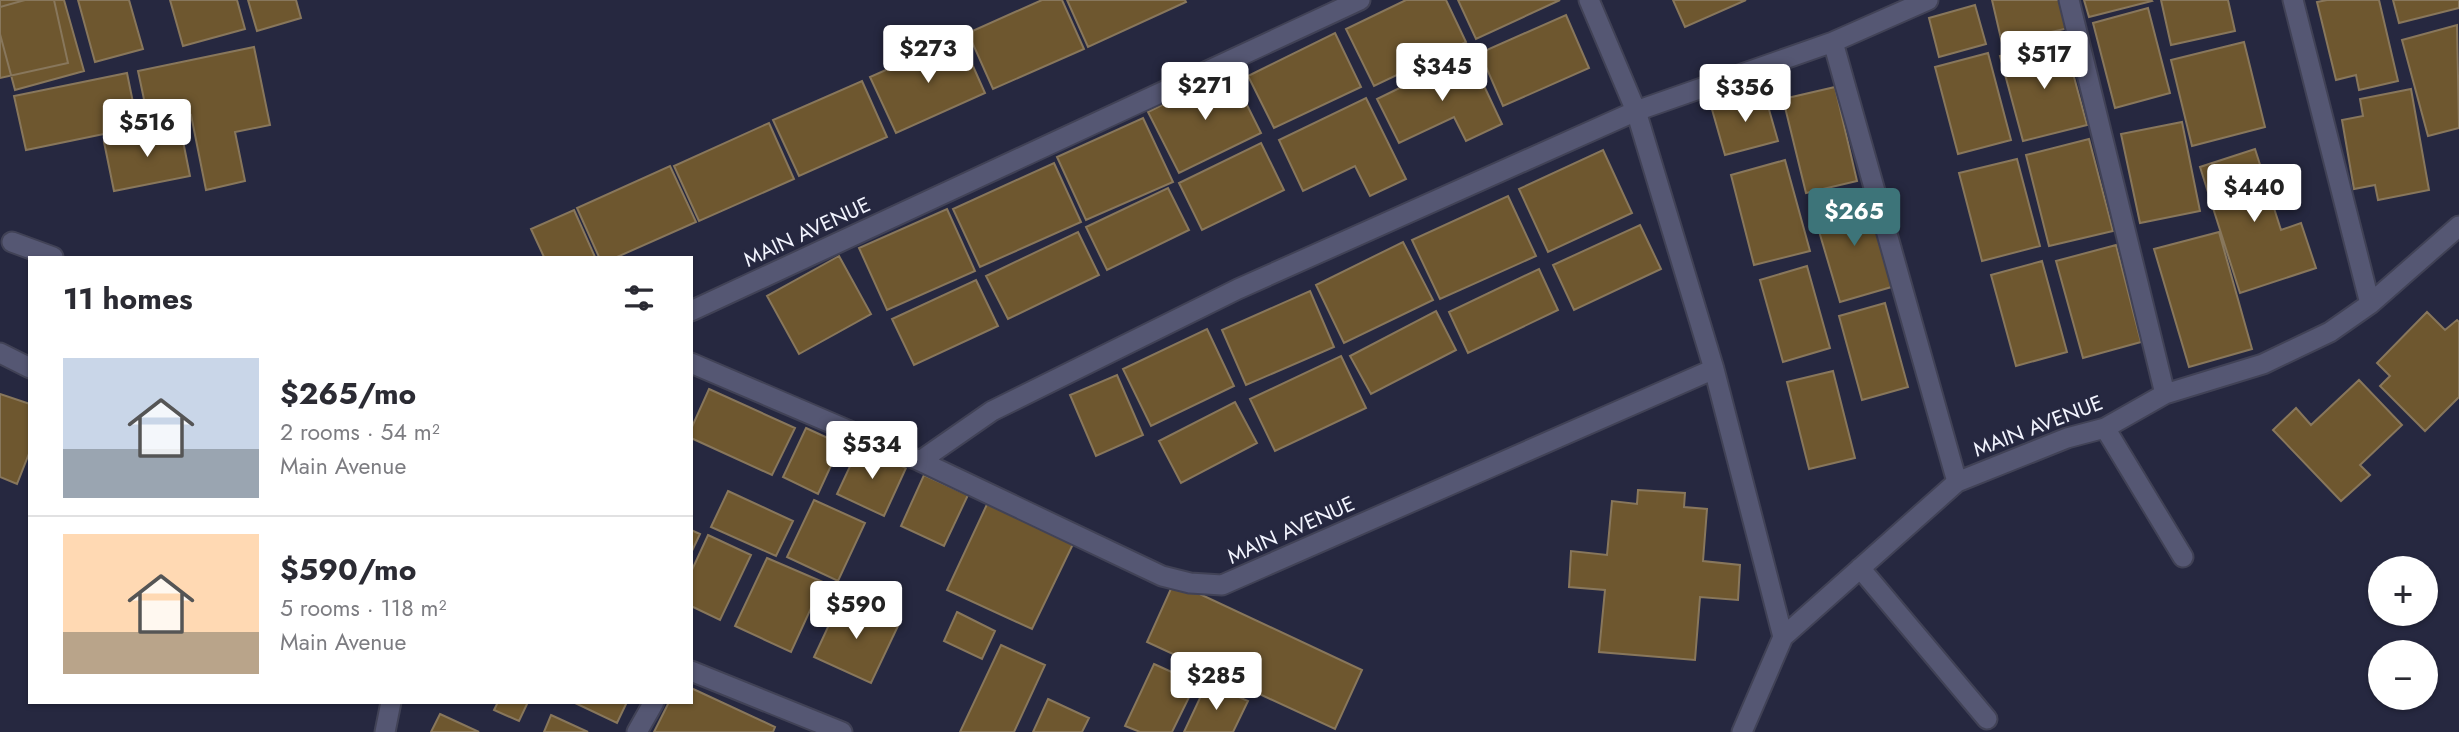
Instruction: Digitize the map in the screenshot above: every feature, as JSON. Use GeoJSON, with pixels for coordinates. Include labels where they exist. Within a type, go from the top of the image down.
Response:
{"type":"FeatureCollection","features":[{"type":"Feature","properties":{"kind":"street","name":"MAIN AVENUE"},"geometry":{"type":"LineString","coordinates":[[693,310],[1360,0]]}},
{"type":"Feature","properties":{"kind":"street"},"geometry":{"type":"LineString","coordinates":[[1589,0],[1636,111],[1714,369],[1783,637]]}},
{"type":"Feature","properties":{"kind":"street"},"geometry":{"type":"LineString","coordinates":[[920,461],[992,411],[1238,289],[1636,111],[1833,42],[1928,0]]}},
{"type":"Feature","properties":{"kind":"street"},"geometry":{"type":"LineString","coordinates":[[2069,0],[2165,394]]}},
{"type":"Feature","properties":{"kind":"street"},"geometry":{"type":"LineString","coordinates":[[2293,0],[2370,304]]}},
{"type":"Feature","properties":{"kind":"street"},"geometry":{"type":"LineString","coordinates":[[1833,42],[1957,482]]}},
{"type":"Feature","properties":{"kind":"street","name":"MAIN AVENUE"},"geometry":{"type":"LineString","coordinates":[[1742,732],[1783,637],[1957,482],[2067,438],[2105,428],[2165,394],[2263,364],[2330,332],[2370,304],[2459,226]]}},
{"type":"Feature","properties":{"kind":"street"},"geometry":{"type":"LineString","coordinates":[[12,242],[50,256]]}},
{"type":"Feature","properties":{"kind":"street"},"geometry":{"type":"LineString","coordinates":[[0,353],[28,367]]}},
{"type":"Feature","properties":{"kind":"street","name":"MAIN AVENUE"},"geometry":{"type":"LineString","coordinates":[[693,364],[920,461],[1162,576],[1190,583],[1222,585],[1714,369]]}},
{"type":"Feature","properties":{"kind":"street"},"geometry":{"type":"LineString","coordinates":[[2105,428],[2183,557]]}},
{"type":"Feature","properties":{"kind":"street"},"geometry":{"type":"LineString","coordinates":[[1860,568],[1987,719]]}},
{"type":"Feature","properties":{"kind":"street"},"geometry":{"type":"LineString","coordinates":[[693,672],[842,732]]}},
{"type":"Feature","properties":{"kind":"street"},"geometry":{"type":"LineString","coordinates":[[385,732],[391,704]]}},
{"type":"Feature","properties":{"kind":"street"},"geometry":{"type":"LineString","coordinates":[[636,732],[653,704]]}},
{"type":"Feature","properties":{"kind":"building"},"geometry":{"type":"Polygon","coordinates":[[[0,0],[54,0],[68,63],[0,78],[0,0]]]}},
{"type":"Feature","properties":{"kind":"building"},"geometry":{"type":"Polygon","coordinates":[[[25,0],[64,0],[84,71],[15,90],[0,34],[0,7],[25,0]]]}},
{"type":"Feature","properties":{"kind":"building"},"geometry":{"type":"Polygon","coordinates":[[[78,0],[129,0],[143,49],[95,62],[78,0]]]}},
{"type":"Feature","properties":{"kind":"building"},"geometry":{"type":"Polygon","coordinates":[[[170,0],[237,0],[245,29],[183,46],[170,0]]]}},
{"type":"Feature","properties":{"kind":"building"},"geometry":{"type":"Polygon","coordinates":[[[248,0],[296,0],[301,18],[257,31],[248,0]]]}},
{"type":"Feature","properties":{"kind":"building"},"geometry":{"type":"Polygon","coordinates":[[[1042,0],[1062,0],[1084,49],[993,89],[968,33],[1042,0]]]}},
{"type":"Feature","properties":{"kind":"building"},"geometry":{"type":"Polygon","coordinates":[[[1067,0],[1185,0],[1186,2],[1088,47],[1067,0]]]}},
{"type":"Feature","properties":{"kind":"building"},"geometry":{"type":"Polygon","coordinates":[[[1406,0],[1446,0],[1466,42],[1374,86],[1346,29],[1406,0]]]}},
{"type":"Feature","properties":{"kind":"building"},"geometry":{"type":"Polygon","coordinates":[[[1458,0],[1560,0],[1476,39],[1458,0]]]}},
{"type":"Feature","properties":{"kind":"building"},"geometry":{"type":"Polygon","coordinates":[[[1673,0],[1746,0],[1685,27],[1673,0]]]}},
{"type":"Feature","properties":{"kind":"building"},"geometry":{"type":"Polygon","coordinates":[[[1992,0],[2063,0],[2069,28],[2002,43],[1992,0]]]}},
{"type":"Feature","properties":{"kind":"building"},"geometry":{"type":"Polygon","coordinates":[[[2084,0],[2151,0],[2152,1],[2089,17],[2084,0]]]}},
{"type":"Feature","properties":{"kind":"building"},"geometry":{"type":"Polygon","coordinates":[[[2161,0],[2228,0],[2235,31],[2171,45],[2161,0]]]}},
{"type":"Feature","properties":{"kind":"building"},"geometry":{"type":"Polygon","coordinates":[[[2379,0],[2398,81],[2359,90],[2356,75],[2336,80],[2317,2],[2379,0]]]}},
{"type":"Feature","properties":{"kind":"building"},"geometry":{"type":"Polygon","coordinates":[[[2393,0],[2459,0],[2459,8],[2399,23],[2393,0]]]}},
{"type":"Feature","properties":{"kind":"building"},"geometry":{"type":"Polygon","coordinates":[[[1975,5],[1986,44],[1939,57],[1929,18],[1975,5]]]}},
{"type":"Feature","properties":{"kind":"building"},"geometry":{"type":"Polygon","coordinates":[[[2148,8],[2170,93],[2115,108],[2093,23],[2148,8]]]}},
{"type":"Feature","properties":{"kind":"building"},"geometry":{"type":"Polygon","coordinates":[[[1566,15],[1589,68],[1503,106],[1480,53],[1566,15]]]}},
{"type":"Feature","properties":{"kind":"building"},"geometry":{"type":"Polygon","coordinates":[[[2457,25],[2459,128],[2428,136],[2402,40],[2457,25]]]}},
{"type":"Feature","properties":{"kind":"building"},"geometry":{"type":"Polygon","coordinates":[[[1335,33],[1361,87],[1274,128],[1248,76],[1335,33]]]}},
{"type":"Feature","properties":{"kind":"building"},"geometry":{"type":"Polygon","coordinates":[[[960,37],[985,93],[896,133],[870,77],[960,37]]]}},
{"type":"Feature","properties":{"kind":"building"},"geometry":{"type":"Polygon","coordinates":[[[2064,40],[2087,125],[2023,141],[2000,56],[2064,40]]]}},
{"type":"Feature","properties":{"kind":"building"},"geometry":{"type":"Polygon","coordinates":[[[2244,42],[2265,127],[2192,146],[2171,60],[2244,42]]]}},
{"type":"Feature","properties":{"kind":"building"},"geometry":{"type":"Polygon","coordinates":[[[254,47],[270,125],[235,132],[245,181],[206,190],[191,115],[149,123],[138,71],[254,47]]]}},
{"type":"Feature","properties":{"kind":"building"},"geometry":{"type":"Polygon","coordinates":[[[1988,53],[2011,140],[1958,154],[1935,67],[1988,53]]]}},
{"type":"Feature","properties":{"kind":"building"},"geometry":{"type":"Polygon","coordinates":[[[1469,54],[1502,124],[1466,141],[1454,117],[1399,143],[1377,99],[1469,54]]]}},
{"type":"Feature","properties":{"kind":"building"},"geometry":{"type":"Polygon","coordinates":[[[1230,71],[1261,133],[1179,173],[1148,112],[1230,71]]]}},
{"type":"Feature","properties":{"kind":"building"},"geometry":{"type":"Polygon","coordinates":[[[127,73],[138,127],[26,150],[14,96],[127,73]]]}},
{"type":"Feature","properties":{"kind":"building"},"geometry":{"type":"Polygon","coordinates":[[[862,81],[887,137],[799,176],[773,120],[862,81]]]}},
{"type":"Feature","properties":{"kind":"building"},"geometry":{"type":"Polygon","coordinates":[[[1835,87],[1857,181],[1806,193],[1783,99],[1835,87]]]}},
{"type":"Feature","properties":{"kind":"building"},"geometry":{"type":"Polygon","coordinates":[[[2411,89],[2429,190],[2378,200],[2375,185],[2354,189],[2342,120],[2363,116],[2360,99],[2411,89]]]}},
{"type":"Feature","properties":{"kind":"building"},"geometry":{"type":"Polygon","coordinates":[[[1764,92],[1778,141],[1725,155],[1711,106],[1764,92]]]}},
{"type":"Feature","properties":{"kind":"building"},"geometry":{"type":"Polygon","coordinates":[[[1366,98],[1406,179],[1370,196],[1355,166],[1303,191],[1279,140],[1366,98]]]}},
{"type":"Feature","properties":{"kind":"building"},"geometry":{"type":"Polygon","coordinates":[[[1143,118],[1173,182],[1086,220],[1057,157],[1143,118]]]}},
{"type":"Feature","properties":{"kind":"building"},"geometry":{"type":"Polygon","coordinates":[[[2182,122],[2200,211],[2140,223],[2121,134],[2182,122]]]}},
{"type":"Feature","properties":{"kind":"building"},"geometry":{"type":"Polygon","coordinates":[[[769,123],[794,179],[699,221],[674,166],[769,123]]]}},
{"type":"Feature","properties":{"kind":"building"},"geometry":{"type":"Polygon","coordinates":[[[180,126],[190,176],[114,191],[104,142],[180,126]]]}},
{"type":"Feature","properties":{"kind":"building"},"geometry":{"type":"Polygon","coordinates":[[[2089,139],[2113,231],[2049,246],[2026,155],[2089,139]]]}},
{"type":"Feature","properties":{"kind":"building"},"geometry":{"type":"Polygon","coordinates":[[[1261,143],[1284,190],[1202,230],[1179,183],[1261,143]]]}},
{"type":"Feature","properties":{"kind":"building"},"geometry":{"type":"Polygon","coordinates":[[[2255,149],[2281,230],[2301,223],[2316,268],[2240,293],[2200,167],[2255,149]]]}},
{"type":"Feature","properties":{"kind":"building"},"geometry":{"type":"Polygon","coordinates":[[[1603,150],[1632,213],[1548,252],[1519,189],[1603,150]]]}},
{"type":"Feature","properties":{"kind":"building"},"geometry":{"type":"Polygon","coordinates":[[[2017,159],[2040,246],[1982,261],[1959,173],[2017,159]]]}},
{"type":"Feature","properties":{"kind":"building"},"geometry":{"type":"Polygon","coordinates":[[[1785,160],[1810,251],[1754,265],[1731,175],[1785,160]]]}},
{"type":"Feature","properties":{"kind":"building"},"geometry":{"type":"Polygon","coordinates":[[[1054,163],[1081,222],[980,267],[953,209],[1054,163]]]}},
{"type":"Feature","properties":{"kind":"building"},"geometry":{"type":"Polygon","coordinates":[[[670,166],[696,222],[619,256],[599,256],[577,208],[670,166]]]}},
{"type":"Feature","properties":{"kind":"building"},"geometry":{"type":"Polygon","coordinates":[[[1168,188],[1189,230],[1107,270],[1086,227],[1168,188]]]}},
{"type":"Feature","properties":{"kind":"building"},"geometry":{"type":"Polygon","coordinates":[[[1869,195],[1895,286],[1840,302],[1813,211],[1869,195]]]}},
{"type":"Feature","properties":{"kind":"building"},"geometry":{"type":"Polygon","coordinates":[[[1508,196],[1536,256],[1440,299],[1412,240],[1508,196]]]}},
{"type":"Feature","properties":{"kind":"building"},"geometry":{"type":"Polygon","coordinates":[[[947,209],[975,271],[887,310],[859,248],[947,209]]]}},
{"type":"Feature","properties":{"kind":"building"},"geometry":{"type":"Polygon","coordinates":[[[574,210],[595,256],[544,256],[531,229],[574,210]]]}},
{"type":"Feature","properties":{"kind":"building"},"geometry":{"type":"Polygon","coordinates":[[[1640,225],[1661,269],[1574,310],[1553,265],[1640,225]]]}},
{"type":"Feature","properties":{"kind":"building"},"geometry":{"type":"Polygon","coordinates":[[[1078,232],[1099,275],[1008,319],[986,276],[1078,232]]]}},
{"type":"Feature","properties":{"kind":"building"},"geometry":{"type":"Polygon","coordinates":[[[2219,232],[2252,349],[2189,367],[2154,249],[2219,232]]]}},
{"type":"Feature","properties":{"kind":"building"},"geometry":{"type":"Polygon","coordinates":[[[1403,242],[1433,300],[1344,343],[1316,285],[1403,242]]]}},
{"type":"Feature","properties":{"kind":"building"},"geometry":{"type":"Polygon","coordinates":[[[2116,245],[2141,342],[2083,358],[2056,261],[2116,245]]]}},
{"type":"Feature","properties":{"kind":"building"},"geometry":{"type":"Polygon","coordinates":[[[839,256],[871,314],[799,354],[767,296],[839,256]]]}},
{"type":"Feature","properties":{"kind":"building"},"geometry":{"type":"Polygon","coordinates":[[[2042,261],[2067,352],[2016,366],[1991,275],[2042,261]]]}},
{"type":"Feature","properties":{"kind":"building"},"geometry":{"type":"Polygon","coordinates":[[[1807,266],[1830,348],[1783,362],[1760,280],[1807,266]]]}},
{"type":"Feature","properties":{"kind":"building"},"geometry":{"type":"Polygon","coordinates":[[[1539,269],[1558,310],[1468,353],[1449,312],[1539,269]]]}},
{"type":"Feature","properties":{"kind":"building"},"geometry":{"type":"Polygon","coordinates":[[[976,280],[998,326],[914,365],[892,319],[976,280]]]}},
{"type":"Feature","properties":{"kind":"building"},"geometry":{"type":"Polygon","coordinates":[[[1310,291],[1334,347],[1246,385],[1222,330],[1310,291]]]}},
{"type":"Feature","properties":{"kind":"building"},"geometry":{"type":"Polygon","coordinates":[[[1885,303],[1908,387],[1862,400],[1839,316],[1885,303]]]}},
{"type":"Feature","properties":{"kind":"building"},"geometry":{"type":"Polygon","coordinates":[[[1436,311],[1456,350],[1371,394],[1350,356],[1436,311]]]}},
{"type":"Feature","properties":{"kind":"building"},"geometry":{"type":"Polygon","coordinates":[[[2427,312],[2445,330],[2457,320],[2459,322],[2459,397],[2425,431],[2380,386],[2390,376],[2377,363],[2427,312]]]}},
{"type":"Feature","properties":{"kind":"building"},"geometry":{"type":"Polygon","coordinates":[[[1207,329],[1234,386],[1151,426],[1123,369],[1207,329]]]}},
{"type":"Feature","properties":{"kind":"building"},"geometry":{"type":"Polygon","coordinates":[[[1341,356],[1366,408],[1275,451],[1250,399],[1341,356]]]}},
{"type":"Feature","properties":{"kind":"building"},"geometry":{"type":"Polygon","coordinates":[[[1833,371],[1855,458],[1809,469],[1787,382],[1833,371]]]}},
{"type":"Feature","properties":{"kind":"building"},"geometry":{"type":"Polygon","coordinates":[[[1117,375],[1143,435],[1096,456],[1070,395],[1117,375]]]}},
{"type":"Feature","properties":{"kind":"building"},"geometry":{"type":"Polygon","coordinates":[[[2359,380],[2402,425],[2360,465],[2370,475],[2341,501],[2273,430],[2296,408],[2311,425],[2359,380]]]}},
{"type":"Feature","properties":{"kind":"building"},"geometry":{"type":"Polygon","coordinates":[[[709,389],[795,428],[772,475],[693,439],[693,425],[709,389]]]}},
{"type":"Feature","properties":{"kind":"building"},"geometry":{"type":"Polygon","coordinates":[[[0,394],[28,403],[28,456],[17,484],[0,477],[0,394]]]}},
{"type":"Feature","properties":{"kind":"building"},"geometry":{"type":"Polygon","coordinates":[[[1235,402],[1257,443],[1181,483],[1159,441],[1235,402]]]}},
{"type":"Feature","properties":{"kind":"building"},"geometry":{"type":"Polygon","coordinates":[[[806,428],[841,444],[818,494],[783,477],[806,428]]]}},
{"type":"Feature","properties":{"kind":"building"},"geometry":{"type":"Polygon","coordinates":[[[859,447],[906,468],[884,516],[837,494],[859,447]]]}},
{"type":"Feature","properties":{"kind":"building"},"geometry":{"type":"Polygon","coordinates":[[[924,475],[968,495],[944,546],[901,526],[924,475]]]}},
{"type":"Feature","properties":{"kind":"building"},"geometry":{"type":"Polygon","coordinates":[[[1638,490],[1685,493],[1684,507],[1707,509],[1703,561],[1740,565],[1738,600],[1700,597],[1695,660],[1599,652],[1605,590],[1569,587],[1571,551],[1607,555],[1612,501],[1637,504],[1638,490]]]}},
{"type":"Feature","properties":{"kind":"building"},"geometry":{"type":"Polygon","coordinates":[[[728,491],[793,521],[776,556],[711,527],[728,491]]]}},
{"type":"Feature","properties":{"kind":"building"},"geometry":{"type":"Polygon","coordinates":[[[814,500],[865,523],[838,581],[787,557],[814,500]]]}},
{"type":"Feature","properties":{"kind":"building"},"geometry":{"type":"Polygon","coordinates":[[[989,500],[1075,540],[1032,629],[947,590],[989,500]]]}},
{"type":"Feature","properties":{"kind":"building"},"geometry":{"type":"Polygon","coordinates":[[[693,531],[700,534],[693,549],[693,531]]]}},
{"type":"Feature","properties":{"kind":"building"},"geometry":{"type":"Polygon","coordinates":[[[708,535],[751,555],[720,620],[693,607],[693,568],[708,535]]]}},
{"type":"Feature","properties":{"kind":"building"},"geometry":{"type":"Polygon","coordinates":[[[767,558],[823,582],[791,652],[735,626],[767,558]]]}},
{"type":"Feature","properties":{"kind":"building"},"geometry":{"type":"Polygon","coordinates":[[[1174,582],[1362,670],[1335,729],[1147,642],[1174,582]]]}},
{"type":"Feature","properties":{"kind":"building"},"geometry":{"type":"Polygon","coordinates":[[[841,599],[898,626],[871,683],[814,657],[841,599]]]}},
{"type":"Feature","properties":{"kind":"building"},"geometry":{"type":"Polygon","coordinates":[[[957,612],[995,631],[982,659],[944,641],[957,612]]]}},
{"type":"Feature","properties":{"kind":"building"},"geometry":{"type":"Polygon","coordinates":[[[1001,645],[1045,665],[1014,732],[960,732],[1001,645]]]}},
{"type":"Feature","properties":{"kind":"building"},"geometry":{"type":"Polygon","coordinates":[[[1154,664],[1196,683],[1172,732],[1140,732],[1125,726],[1154,664]]]}},
{"type":"Feature","properties":{"kind":"building"},"geometry":{"type":"Polygon","coordinates":[[[1207,683],[1248,701],[1233,732],[1184,732],[1207,683]]]}},
{"type":"Feature","properties":{"kind":"building"},"geometry":{"type":"Polygon","coordinates":[[[693,689],[775,727],[773,732],[654,732],[668,704],[693,704],[693,689]]]}},
{"type":"Feature","properties":{"kind":"building"},"geometry":{"type":"Polygon","coordinates":[[[1048,699],[1089,718],[1082,732],[1033,732],[1048,699]]]}},
{"type":"Feature","properties":{"kind":"building"},"geometry":{"type":"Polygon","coordinates":[[[497,704],[527,704],[519,721],[494,710],[497,704]]]}},
{"type":"Feature","properties":{"kind":"building"},"geometry":{"type":"Polygon","coordinates":[[[577,704],[626,704],[617,723],[577,704]]]}},
{"type":"Feature","properties":{"kind":"building"},"geometry":{"type":"Polygon","coordinates":[[[440,714],[479,732],[431,732],[440,714]]]}},
{"type":"Feature","properties":{"kind":"building"},"geometry":{"type":"Polygon","coordinates":[[[551,715],[588,732],[544,732],[551,715]]]}}]}
